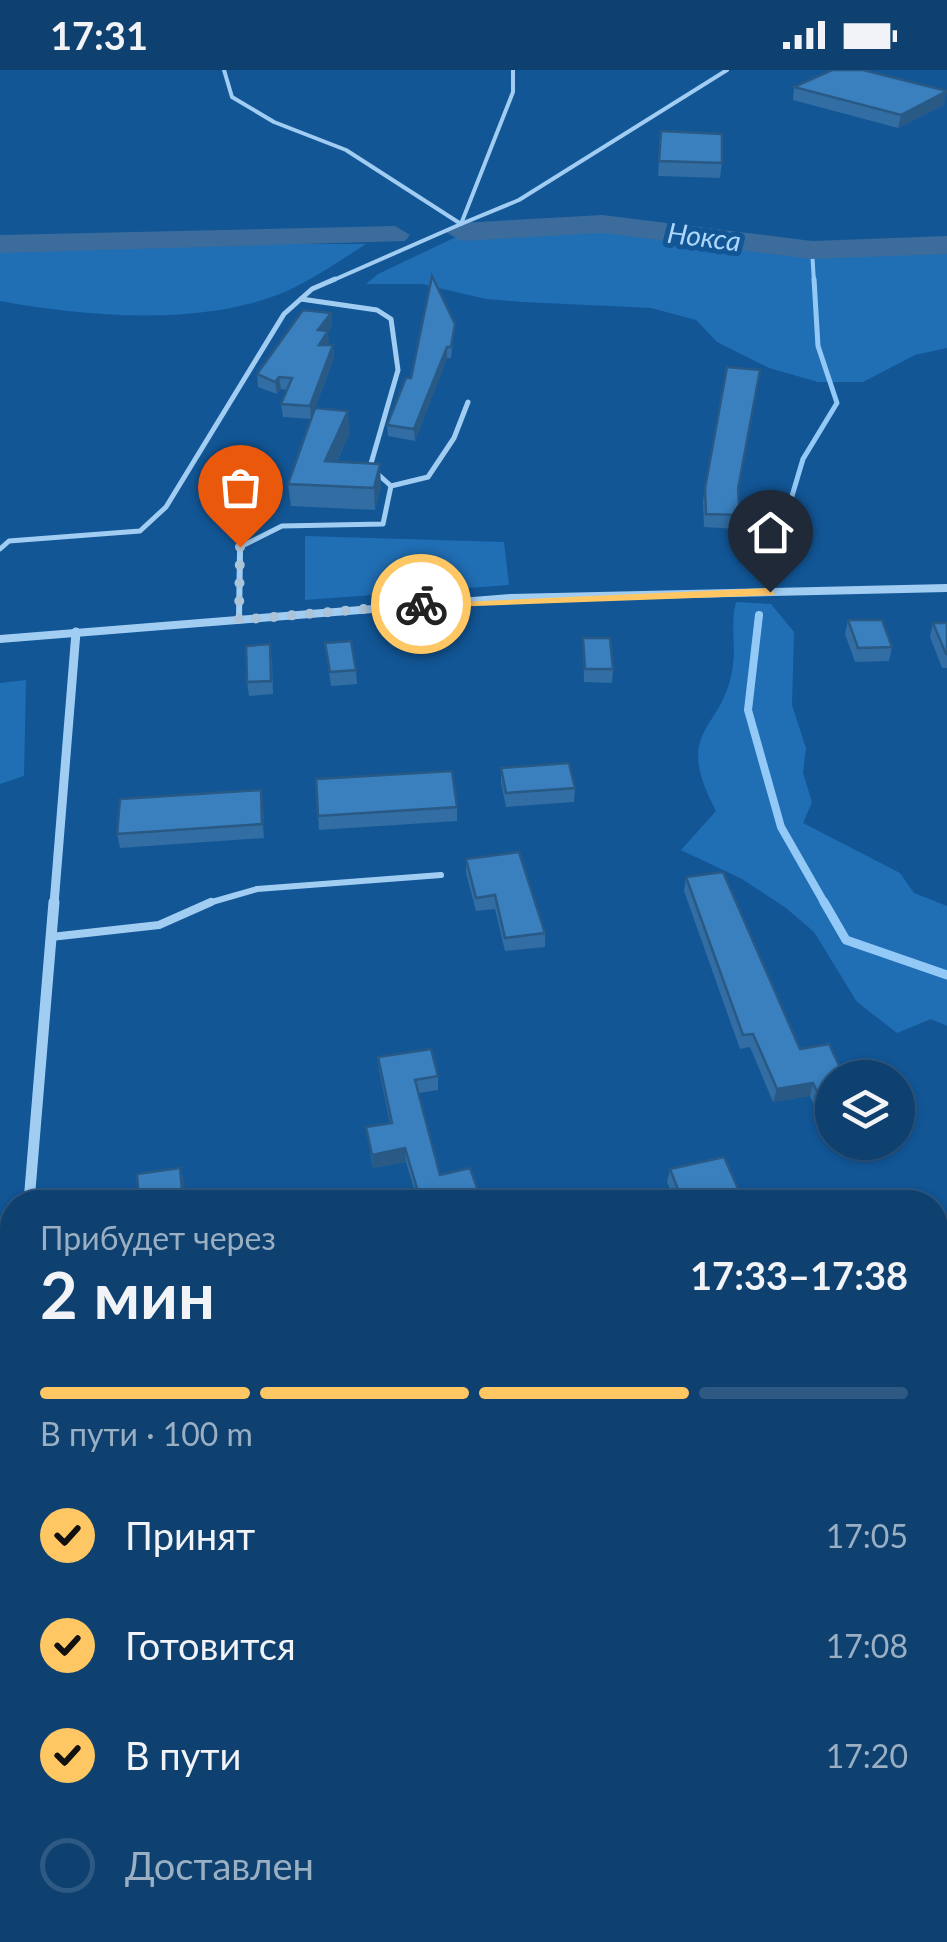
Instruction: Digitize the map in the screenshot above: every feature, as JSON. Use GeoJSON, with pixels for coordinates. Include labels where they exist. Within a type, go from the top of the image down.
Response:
{"type":"FeatureCollection","features":[{"type":"Feature","properties":{"kind":"street"},"geometry":{"type":"LineString","coordinates":[[0,639],[510,598],[947,588]]}},
{"type":"Feature","properties":{"kind":"street"},"geometry":{"type":"LineString","coordinates":[[31,1190],[76,632]]}},
{"type":"Feature","properties":{"kind":"lane"},"geometry":{"type":"LineString","coordinates":[[224,70],[232,96],[274,122],[346,150],[461,224]]}},
{"type":"Feature","properties":{"kind":"lane"},"geometry":{"type":"LineString","coordinates":[[461,224],[513,92],[513,70]]}},
{"type":"Feature","properties":{"kind":"lane"},"geometry":{"type":"LineString","coordinates":[[0,536],[8,540],[140,530],[166,507],[284,314],[312,289],[520,200],[727,70]]}},
{"type":"Feature","properties":{"kind":"lane"},"geometry":{"type":"LineString","coordinates":[[300,299],[377,310],[391,319],[398,370],[370,467],[391,486]]}},
{"type":"Feature","properties":{"kind":"lane"},"geometry":{"type":"LineString","coordinates":[[391,486],[428,478],[454,438],[468,402]]}},
{"type":"Feature","properties":{"kind":"lane"},"geometry":{"type":"LineString","coordinates":[[239,620],[240,547],[282,526],[383,524],[391,486]]}},
{"type":"Feature","properties":{"kind":"lane"},"geometry":{"type":"LineString","coordinates":[[0,549],[8,540]]}},
{"type":"Feature","properties":{"kind":"lane"},"geometry":{"type":"LineString","coordinates":[[52,938],[159,926],[210,902],[257,889],[441,875]]}},
{"type":"Feature","properties":{"kind":"shaded area"},"geometry":{"type":"Polygon","coordinates":[[[595,229],[769,252],[947,250],[947,348],[915,355],[863,382],[818,382],[769,368],[717,342],[696,320],[651,308],[486,299],[422,284],[366,284],[378,274],[456,237],[595,229]]]}},
{"type":"Feature","properties":{"kind":"shaded area"},"geometry":{"type":"Polygon","coordinates":[[[366,244],[287,291],[220,310],[107,314],[0,301],[0,249],[366,244]]]}},
{"type":"Feature","properties":{"kind":"shaded area"},"geometry":{"type":"Polygon","coordinates":[[[305,536],[504,542],[509,585],[305,600],[305,536]]]}},
{"type":"Feature","properties":{"kind":"shaded area"},"geometry":{"type":"Polygon","coordinates":[[[736,602],[771,604],[794,632],[792,705],[806,748],[803,773],[812,802],[803,823],[900,873],[914,893],[947,906],[947,1026],[931,1019],[897,1033],[857,1002],[814,932],[786,908],[742,879],[681,850],[716,811],[703,783],[699,745],[728,688],[736,602]]]}},
{"type":"Feature","properties":{"kind":"shaded area"},"geometry":{"type":"Polygon","coordinates":[[[26,680],[24,776],[0,784],[0,683],[26,680]]]}},
{"type":"Feature","properties":{"kind":"building"},"geometry":{"type":"Polygon","coordinates":[[[832,70],[863,70],[947,91],[901,115],[794,87],[832,70]]]}},
{"type":"Feature","properties":{"kind":"building"},"geometry":{"type":"Polygon","coordinates":[[[661,131],[722,134],[722,163],[659,161],[661,131]]]}},
{"type":"Feature","properties":{"kind":"building"},"geometry":{"type":"Polygon","coordinates":[[[432,276],[455,324],[451,347],[447,347],[414,429],[387,425],[406,378],[411,378],[432,276]]]}},
{"type":"Feature","properties":{"kind":"building"},"geometry":{"type":"Polygon","coordinates":[[[303,310],[331,313],[318,330],[328,331],[319,345],[333,345],[310,406],[281,404],[292,378],[279,377],[275,382],[257,374],[303,310]]]}},
{"type":"Feature","properties":{"kind":"building"},"geometry":{"type":"Polygon","coordinates":[[[727,367],[760,370],[738,489],[740,515],[706,514],[705,488],[727,367]]]}},
{"type":"Feature","properties":{"kind":"building"},"geometry":{"type":"Polygon","coordinates":[[[315,408],[348,411],[325,461],[380,464],[374,488],[288,484],[315,408]]]}},
{"type":"Feature","properties":{"kind":"building"},"geometry":{"type":"Polygon","coordinates":[[[848,620],[882,620],[892,647],[858,648],[848,620]]]}},
{"type":"Feature","properties":{"kind":"building"},"geometry":{"type":"Polygon","coordinates":[[[933,623],[947,623],[947,654],[946,654],[933,623]]]}},
{"type":"Feature","properties":{"kind":"building"},"geometry":{"type":"Polygon","coordinates":[[[583,638],[610,638],[613,669],[585,669],[583,638]]]}},
{"type":"Feature","properties":{"kind":"building"},"geometry":{"type":"Polygon","coordinates":[[[351,641],[356,670],[330,672],[325,643],[351,641]]]}},
{"type":"Feature","properties":{"kind":"building"},"geometry":{"type":"Polygon","coordinates":[[[270,644],[271,681],[247,682],[246,646],[270,644]]]}},
{"type":"Feature","properties":{"kind":"building"},"geometry":{"type":"Polygon","coordinates":[[[569,763],[575,788],[506,793],[501,768],[569,763]]]}},
{"type":"Feature","properties":{"kind":"building"},"geometry":{"type":"Polygon","coordinates":[[[452,771],[457,807],[318,816],[316,779],[452,771]]]}},
{"type":"Feature","properties":{"kind":"building"},"geometry":{"type":"Polygon","coordinates":[[[261,790],[262,824],[117,834],[120,799],[261,790]]]}},
{"type":"Feature","properties":{"kind":"building"},"geometry":{"type":"Polygon","coordinates":[[[519,852],[545,933],[505,938],[495,895],[476,898],[466,859],[519,852]]]}},
{"type":"Feature","properties":{"kind":"building"},"geometry":{"type":"Polygon","coordinates":[[[723,872],[800,1049],[829,1044],[837,1060],[815,1060],[815,1087],[813,1083],[777,1089],[753,1034],[743,1035],[686,877],[723,872]]]}},
{"type":"Feature","properties":{"kind":"building"},"geometry":{"type":"Polygon","coordinates":[[[431,1049],[438,1076],[415,1080],[440,1175],[470,1168],[478,1190],[417,1190],[405,1148],[372,1155],[366,1127],[392,1123],[378,1057],[431,1049]]]}},
{"type":"Feature","properties":{"kind":"building"},"geometry":{"type":"Polygon","coordinates":[[[724,1157],[739,1190],[678,1190],[670,1169],[724,1157]]]}},
{"type":"Feature","properties":{"kind":"building"},"geometry":{"type":"Polygon","coordinates":[[[180,1168],[182,1190],[138,1190],[137,1174],[180,1168]]]}},
{"type":"Feature","properties":{"kind":"waterway","name":"Нокса"},"geometry":{"type":"LineString","coordinates":[[461,232],[602,224],[812,250],[947,245]]}},
{"type":"Feature","properties":{"kind":"waterway","name":"Нокса"},"geometry":{"type":"LineString","coordinates":[[0,244],[395,235]]}},
{"type":"Feature","properties":{"kind":"waterway"},"geometry":{"type":"LineString","coordinates":[[812,250],[814,282]]}},
{"type":"Feature","properties":{"kind":"waterway"},"geometry":{"type":"LineString","coordinates":[[775,553],[803,459],[837,403],[818,346],[814,279]]}},
{"type":"Feature","properties":{"kind":"waterway"},"geometry":{"type":"LineString","coordinates":[[769,575],[776,551]]}},
{"type":"Feature","properties":{"kind":"waterway"},"geometry":{"type":"LineString","coordinates":[[759,615],[748,710],[781,827],[825,904]]}},
{"type":"Feature","properties":{"kind":"waterway"},"geometry":{"type":"LineString","coordinates":[[824,902],[846,940],[947,975]]}},
{"type":"Feature","properties":{"kind":"way so far"},"geometry":{"type":"LineString","coordinates":[[240,547],[239,620],[421,604]]}},
{"type":"Feature","properties":{"kind":"route"},"geometry":{"type":"LineString","coordinates":[[421,604],[770,592]]}}]}
